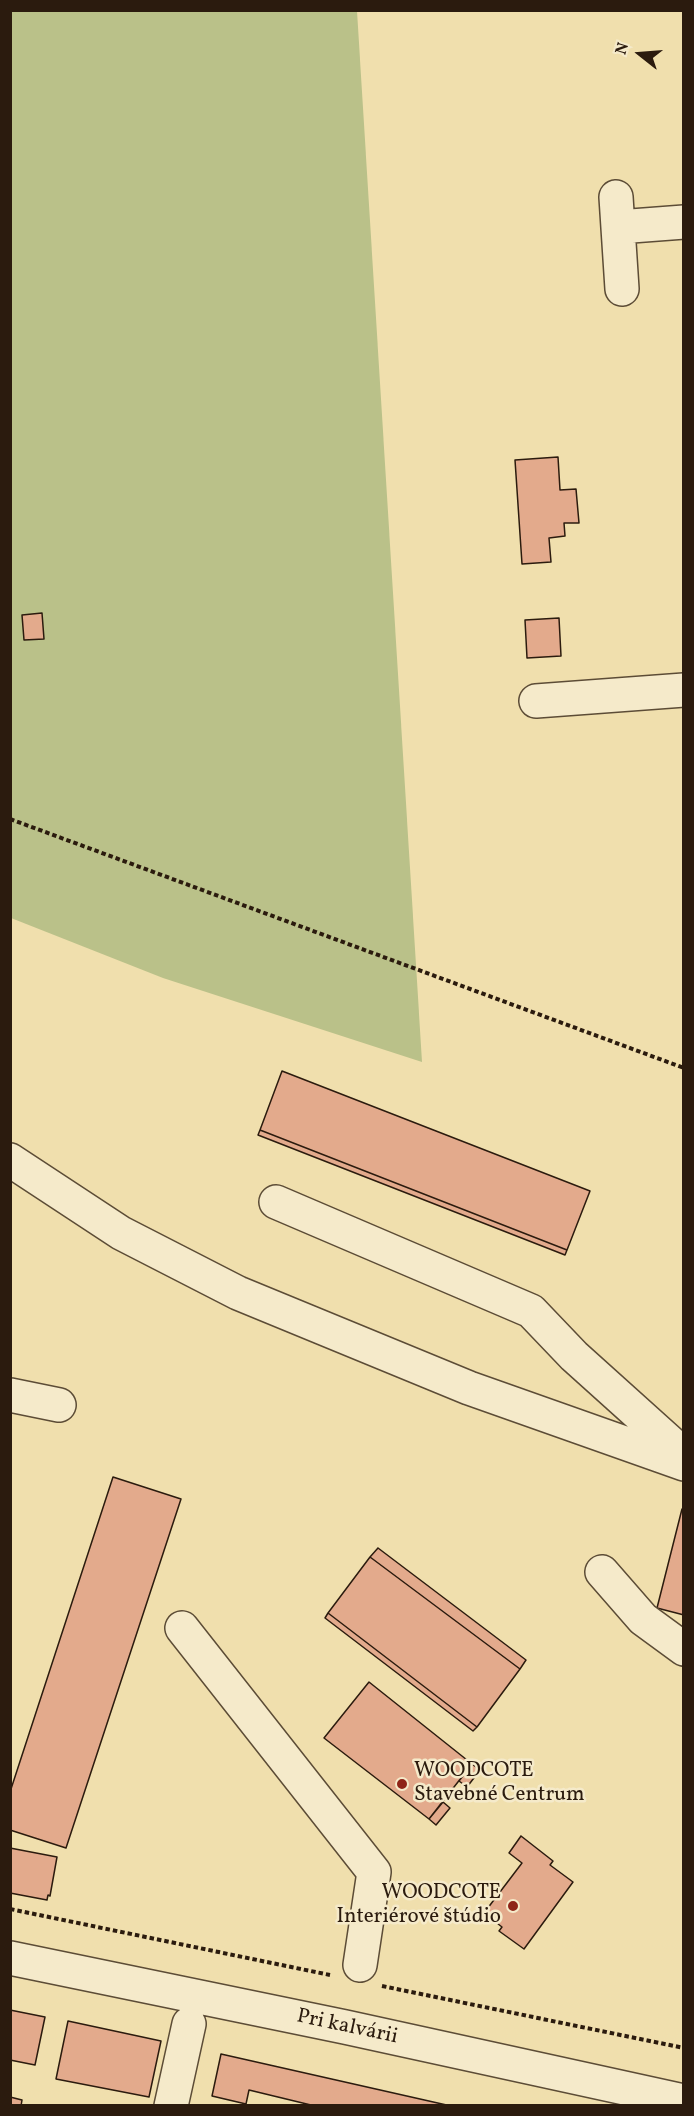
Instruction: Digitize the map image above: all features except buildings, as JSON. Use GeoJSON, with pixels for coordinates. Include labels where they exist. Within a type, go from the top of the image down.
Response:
{"type":"FeatureCollection","features":[{"type":"Feature","properties":{"kind":"street"},"geometry":{"type":"LineString","coordinates":[[622,289],[617,212],[684,222]]}},
{"type":"Feature","properties":{"kind":"street"},"geometry":{"type":"LineString","coordinates":[[536,701],[684,690]]}},
{"type":"Feature","properties":{"kind":"street"},"geometry":{"type":"LineString","coordinates":[[10,1160],[121,1233],[238,1293],[469,1388],[684,1464]]}},
{"type":"Feature","properties":{"kind":"street"},"geometry":{"type":"LineString","coordinates":[[276,1202],[531,1311],[574,1356],[684,1455]]}},
{"type":"Feature","properties":{"kind":"street"},"geometry":{"type":"LineString","coordinates":[[10,1395],[59,1405]]}},
{"type":"Feature","properties":{"kind":"street"},"geometry":{"type":"LineString","coordinates":[[602,1572],[643,1619],[684,1649]]}},
{"type":"Feature","properties":{"kind":"street"},"geometry":{"type":"LineString","coordinates":[[182,1628],[374,1872],[354,1975]]}},
{"type":"Feature","properties":{"kind":"street","name":"Pri kalvárii"},"geometry":{"type":"LineString","coordinates":[[10,1958],[345,2027],[674,2101]]}},
{"type":"Feature","properties":{"kind":"street"},"geometry":{"type":"LineString","coordinates":[[171,2106],[189,2024]]}},
{"type":"Feature","properties":{"kind":"path"},"geometry":{"type":"LineString","coordinates":[[10,819],[684,1068]]}},
{"type":"Feature","properties":{"kind":"path"},"geometry":{"type":"LineString","coordinates":[[10,1909],[354,1975],[684,2048]]}},
{"type":"Feature","properties":{"kind":"green space"},"geometry":{"type":"Polygon","coordinates":[[[10,11],[357,11],[422,1062],[163,978],[11,918],[10,11]]]}},
{"type":"Feature","properties":{"kind":"place","name":"WOODCOTE Stavebné Centrum"},"geometry":{"type":"Point","coordinates":[402,1784]}},
{"type":"Feature","properties":{"kind":"place","name":"WOODCOTE Interiérové štúdio"},"geometry":{"type":"Point","coordinates":[513,1906]}}]}
